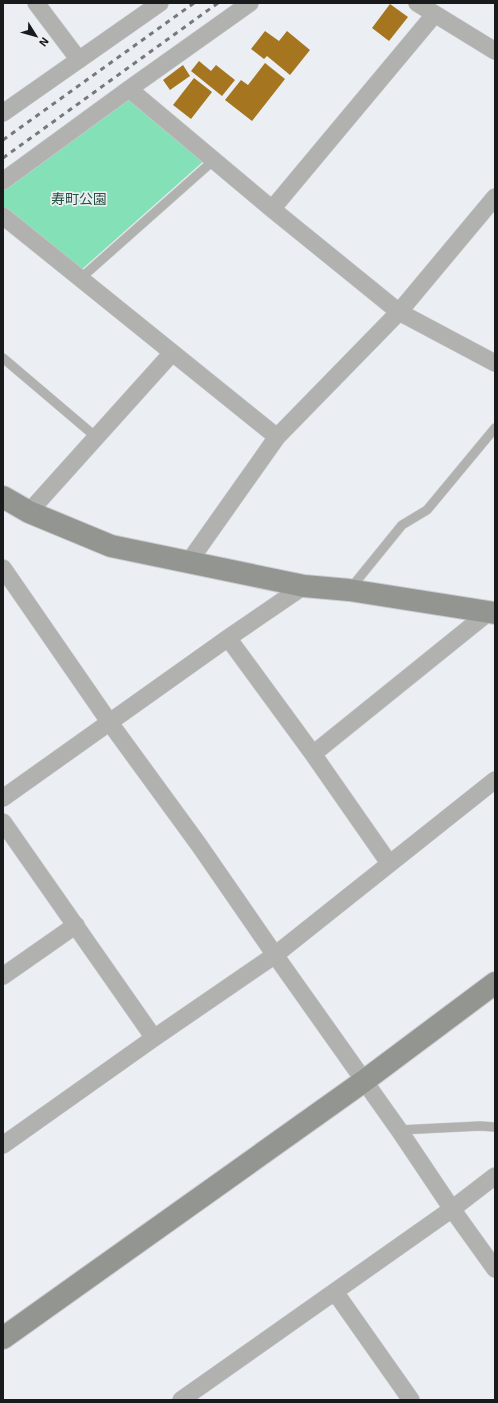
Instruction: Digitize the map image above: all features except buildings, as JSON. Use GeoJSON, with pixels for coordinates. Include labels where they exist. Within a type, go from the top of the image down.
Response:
{"type":"FeatureCollection","features":[{"type":"Feature","properties":{"kind":"street"},"geometry":{"type":"LineString","coordinates":[[36,3],[78,60]]}},
{"type":"Feature","properties":{"kind":"street"},"geometry":{"type":"LineString","coordinates":[[3,113],[160,3]]}},
{"type":"Feature","properties":{"kind":"street"},"geometry":{"type":"LineString","coordinates":[[3,181],[250,3]]}},
{"type":"Feature","properties":{"kind":"street"},"geometry":{"type":"LineString","coordinates":[[416,3],[495,51]]}},
{"type":"Feature","properties":{"kind":"street"},"geometry":{"type":"LineString","coordinates":[[272,209],[434,15]]}},
{"type":"Feature","properties":{"kind":"street"},"geometry":{"type":"LineString","coordinates":[[129,89],[272,209],[399,312],[495,364]]}},
{"type":"Feature","properties":{"kind":"street"},"geometry":{"type":"LineString","coordinates":[[188,562],[277,437],[399,312],[495,197]]}},
{"type":"Feature","properties":{"kind":"street"},"geometry":{"type":"LineString","coordinates":[[3,216],[277,437]]}},
{"type":"Feature","properties":{"kind":"street"},"geometry":{"type":"LineString","coordinates":[[29,512],[172,353]]}},
{"type":"Feature","properties":{"kind":"street"},"geometry":{"type":"LineString","coordinates":[[3,498],[29,512],[111,546],[304,586],[349,590],[492,612]]}},
{"type":"Feature","properties":{"kind":"street"},"geometry":{"type":"LineString","coordinates":[[3,568],[110,723],[199,845],[495,1269]]}},
{"type":"Feature","properties":{"kind":"street"},"geometry":{"type":"LineString","coordinates":[[3,798],[228,638],[304,586]]}},
{"type":"Feature","properties":{"kind":"street"},"geometry":{"type":"LineString","coordinates":[[313,754],[492,612]]}},
{"type":"Feature","properties":{"kind":"street"},"geometry":{"type":"LineString","coordinates":[[228,638],[313,754],[389,863]]}},
{"type":"Feature","properties":{"kind":"street"},"geometry":{"type":"LineString","coordinates":[[3,1146],[154,1038],[275,955],[495,780]]}},
{"type":"Feature","properties":{"kind":"street"},"geometry":{"type":"LineString","coordinates":[[3,822],[154,1038]]}},
{"type":"Feature","properties":{"kind":"street"},"geometry":{"type":"LineString","coordinates":[[3,976],[76,926]]}},
{"type":"Feature","properties":{"kind":"street"},"geometry":{"type":"LineString","coordinates":[[3,1338],[364,1081],[495,983]]}},
{"type":"Feature","properties":{"kind":"street"},"geometry":{"type":"LineString","coordinates":[[181,1400],[452,1209],[495,1176]]}},
{"type":"Feature","properties":{"kind":"street"},"geometry":{"type":"LineString","coordinates":[[335,1292],[404,1398]]}},
{"type":"Feature","properties":{"kind":"lane"},"geometry":{"type":"LineString","coordinates":[[81,278],[214,160]]}},
{"type":"Feature","properties":{"kind":"lane"},"geometry":{"type":"LineString","coordinates":[[3,358],[96,437]]}},
{"type":"Feature","properties":{"kind":"lane"},"geometry":{"type":"LineString","coordinates":[[349,590],[402,525],[427,510],[495,428]]}},
{"type":"Feature","properties":{"kind":"lane"},"geometry":{"type":"LineString","coordinates":[[399,1130],[480,1126],[495,1127]]}},
{"type":"Feature","properties":{"kind":"green space","name":"寿町公園"},"geometry":{"type":"Polygon","coordinates":[[[128,96],[206,159],[80,271],[3,209],[3,188],[128,96]]]}},
{"type":"Feature","properties":{"kind":"railway"},"geometry":{"type":"LineString","coordinates":[[3,140],[194,3]]}},
{"type":"Feature","properties":{"kind":"railway"},"geometry":{"type":"LineString","coordinates":[[3,158],[218,3]]}}]}
